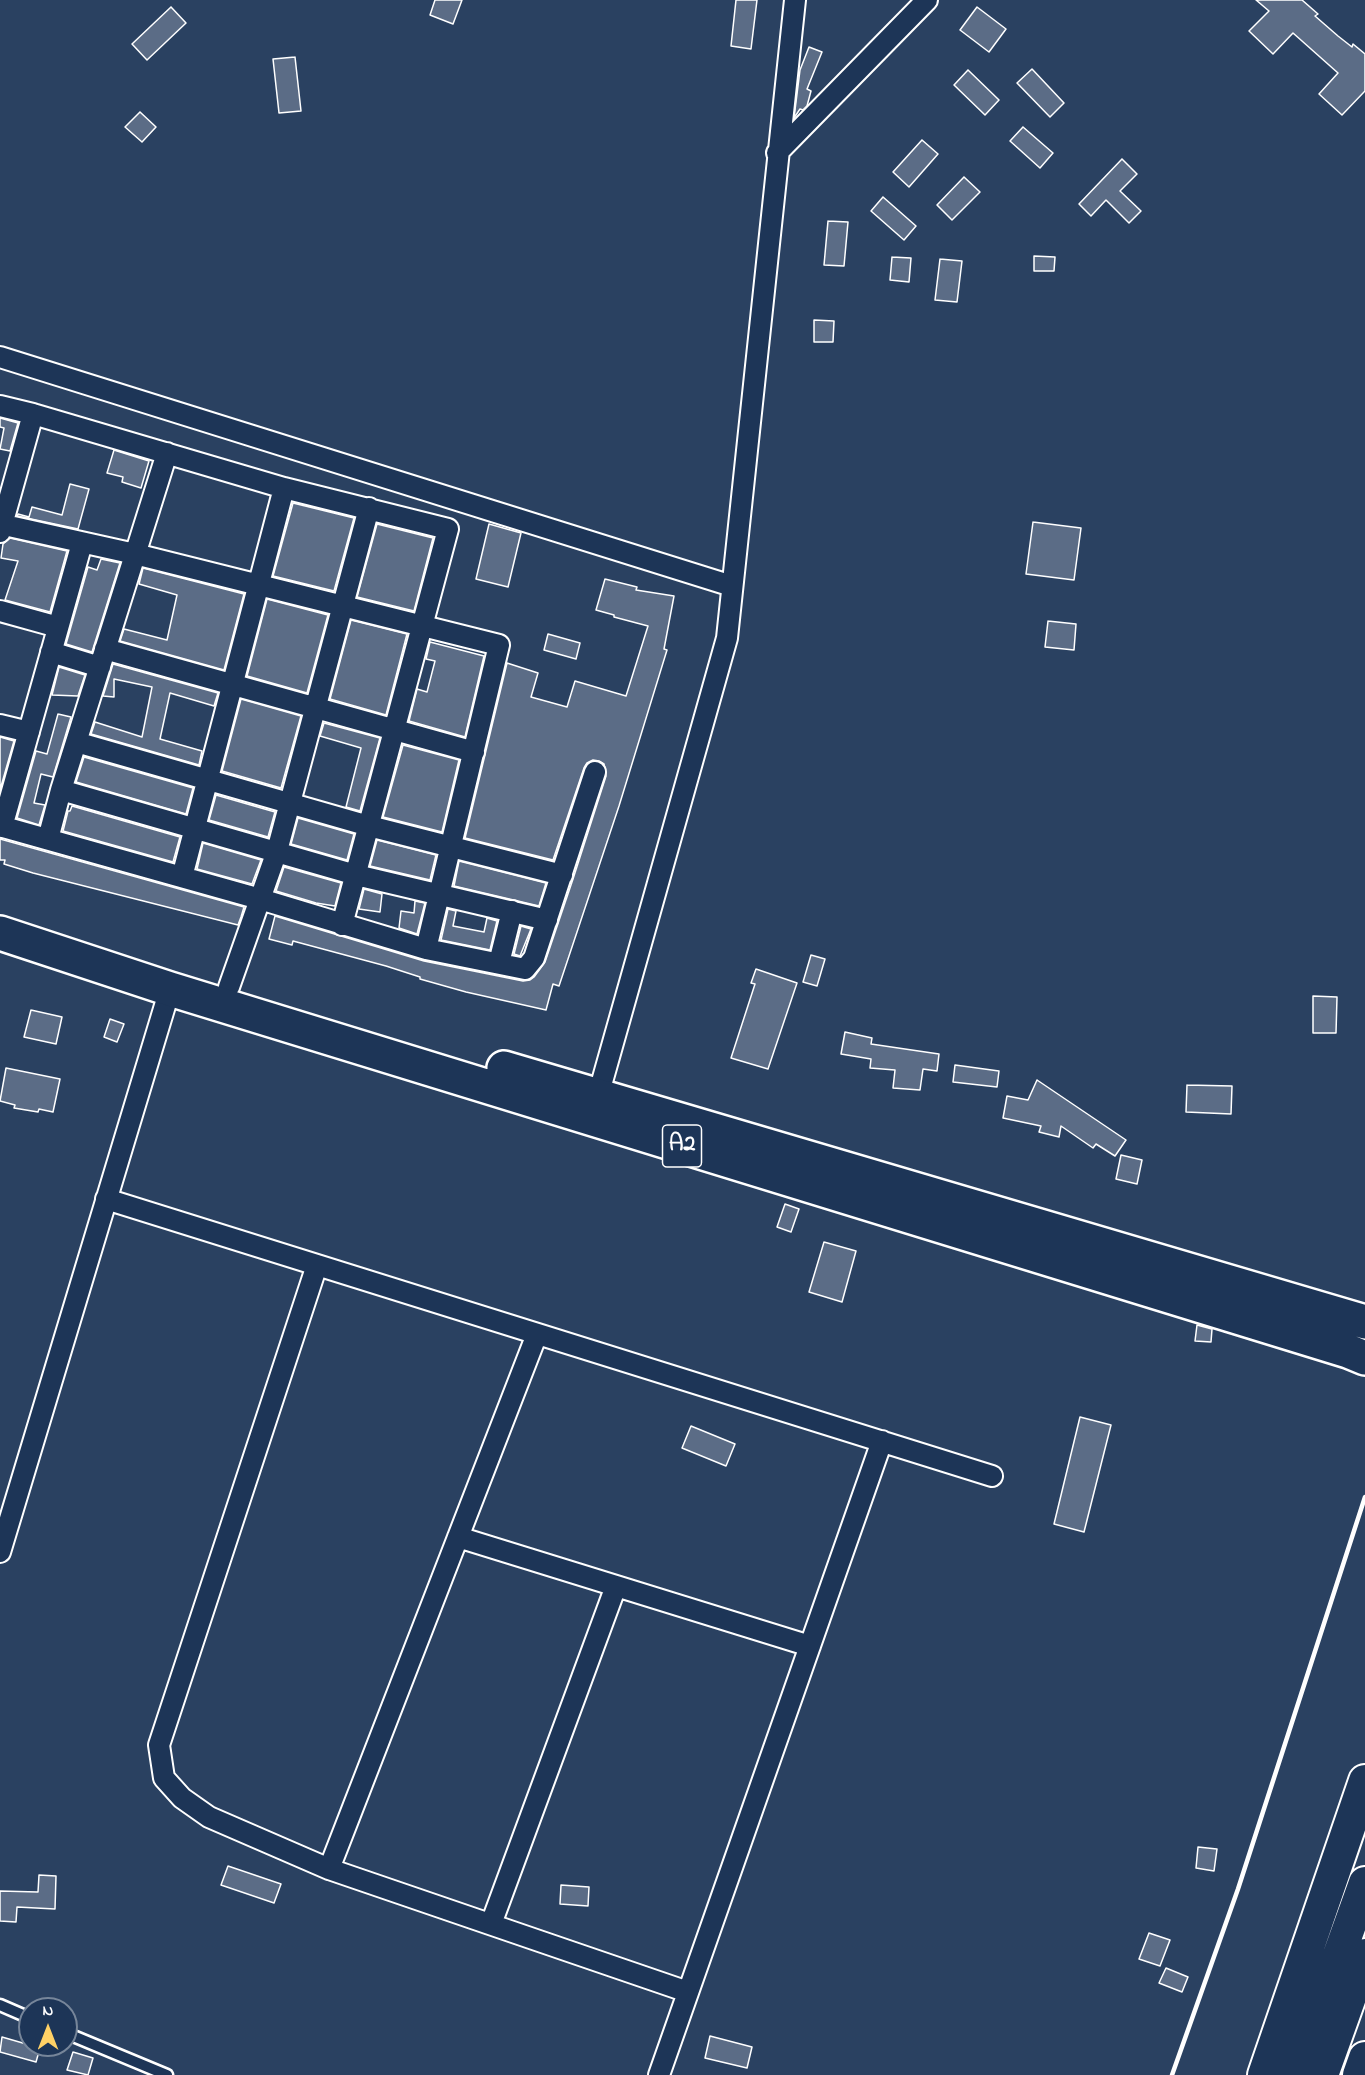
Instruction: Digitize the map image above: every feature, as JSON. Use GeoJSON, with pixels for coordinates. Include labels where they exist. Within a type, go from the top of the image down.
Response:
{"type":"FeatureCollection","features":[{"type":"Feature","properties":{"kind":"highway","name":"A2"},"geometry":{"type":"LineString","coordinates":[[0,918],[1365,1322]]}},
{"type":"Feature","properties":{"kind":"highway","name":"A2"},"geometry":{"type":"LineString","coordinates":[[0,933],[170,989],[1337,1347],[1365,1358]]}},
{"type":"Feature","properties":{"kind":"main road"},"geometry":{"type":"LineString","coordinates":[[1263,2075],[1365,1781]]}},
{"type":"Feature","properties":{"kind":"main road"},"geometry":{"type":"LineString","coordinates":[[1296,2075],[1365,1883]]}},
{"type":"Feature","properties":{"kind":"main road"},"geometry":{"type":"LineString","coordinates":[[1322,2075],[1365,1956]]}},
{"type":"Feature","properties":{"kind":"main road"},"geometry":{"type":"LineString","coordinates":[[1359,2075],[1365,2058]]}},
{"type":"Feature","properties":{"kind":"street"},"geometry":{"type":"LineString","coordinates":[[598,1096],[727,638],[795,0]]}},
{"type":"Feature","properties":{"kind":"street"},"geometry":{"type":"LineString","coordinates":[[777,153],[927,0]]}},
{"type":"Feature","properties":{"kind":"street"},"geometry":{"type":"LineString","coordinates":[[0,357],[732,586]]}},
{"type":"Feature","properties":{"kind":"street"},"geometry":{"type":"LineString","coordinates":[[0,406],[284,489],[448,529],[424,626],[342,925]]}},
{"type":"Feature","properties":{"kind":"street"},"geometry":{"type":"LineString","coordinates":[[33,414],[1,527],[135,554],[499,645],[426,949]]}},
{"type":"Feature","properties":{"kind":"street"},"geometry":{"type":"LineString","coordinates":[[48,839],[61,790],[167,453]]}},
{"type":"Feature","properties":{"kind":"street"},"geometry":{"type":"LineString","coordinates":[[182,877],[284,489]]}},
{"type":"Feature","properties":{"kind":"street"},"geometry":{"type":"LineString","coordinates":[[229,987],[277,851],[369,508]]}},
{"type":"Feature","properties":{"kind":"street"},"geometry":{"type":"LineString","coordinates":[[82,543],[1,826],[260,899],[426,949],[525,969],[531,964],[547,920],[595,772]]}},
{"type":"Feature","properties":{"kind":"street"},"geometry":{"type":"LineString","coordinates":[[0,611],[58,627]]}},
{"type":"Feature","properties":{"kind":"street"},"geometry":{"type":"LineString","coordinates":[[51,652],[102,658],[232,686],[474,752]]}},
{"type":"Feature","properties":{"kind":"street"},"geometry":{"type":"LineString","coordinates":[[0,725],[29,732]]}},
{"type":"Feature","properties":{"kind":"street"},"geometry":{"type":"LineString","coordinates":[[76,742],[369,826],[562,875]]}},
{"type":"Feature","properties":{"kind":"street"},"geometry":{"type":"LineString","coordinates":[[61,790],[356,874],[547,920]]}},
{"type":"Feature","properties":{"kind":"street"},"geometry":{"type":"LineString","coordinates":[[499,963],[512,912]]}},
{"type":"Feature","properties":{"kind":"street"},"geometry":{"type":"LineString","coordinates":[[0,1552],[4,1525],[170,989]]}},
{"type":"Feature","properties":{"kind":"street"},"geometry":{"type":"LineString","coordinates":[[106,1199],[992,1476]]}},
{"type":"Feature","properties":{"kind":"street"},"geometry":{"type":"LineString","coordinates":[[317,1264],[159,1745],[164,1778],[182,1798],[209,1817],[329,1869],[688,1992]]}},
{"type":"Feature","properties":{"kind":"street"},"geometry":{"type":"LineString","coordinates":[[329,1869],[537,1334]]}},
{"type":"Feature","properties":{"kind":"street"},"geometry":{"type":"LineString","coordinates":[[659,2075],[882,1441]]}},
{"type":"Feature","properties":{"kind":"street"},"geometry":{"type":"LineString","coordinates":[[458,1537],[810,1646]]}},
{"type":"Feature","properties":{"kind":"street"},"geometry":{"type":"LineString","coordinates":[[491,1924],[616,1586]]}},
{"type":"Feature","properties":{"kind":"lane"},"geometry":{"type":"LineString","coordinates":[[0,2005],[18,2013]]}},
{"type":"Feature","properties":{"kind":"lane"},"geometry":{"type":"LineString","coordinates":[[78,2038],[167,2075]]}},
{"type":"Feature","properties":{"kind":"building"},"geometry":{"type":"Polygon","coordinates":[[[435,0],[462,0],[453,24],[430,15],[435,0]]]}},
{"type":"Feature","properties":{"kind":"building"},"geometry":{"type":"Polygon","coordinates":[[[736,0],[757,0],[751,49],[731,46],[736,0]]]}},
{"type":"Feature","properties":{"kind":"building"},"geometry":{"type":"Polygon","coordinates":[[[1256,0],[1302,0],[1318,14],[1315,16],[1338,36],[1365,54],[1365,91],[1342,115],[1319,94],[1338,73],[1293,33],[1273,54],[1249,31],[1269,11],[1256,0]]]}},
{"type":"Feature","properties":{"kind":"building"},"geometry":{"type":"Polygon","coordinates":[[[171,7],[186,23],[147,60],[132,44],[171,7]]]}},
{"type":"Feature","properties":{"kind":"building"},"geometry":{"type":"Polygon","coordinates":[[[977,7],[1006,29],[989,52],[960,30],[977,7]]]}},
{"type":"Feature","properties":{"kind":"building"},"geometry":{"type":"Polygon","coordinates":[[[809,47],[822,52],[807,89],[811,91],[807,106],[803,110],[800,109],[794,118],[800,70],[809,47]]]}},
{"type":"Feature","properties":{"kind":"building"},"geometry":{"type":"Polygon","coordinates":[[[295,57],[301,111],[279,113],[273,59],[295,57]]]}},
{"type":"Feature","properties":{"kind":"building"},"geometry":{"type":"Polygon","coordinates":[[[1032,69],[1064,103],[1050,117],[1017,83],[1032,69]]]}},
{"type":"Feature","properties":{"kind":"building"},"geometry":{"type":"Polygon","coordinates":[[[968,70],[999,100],[985,115],[954,85],[968,70]]]}},
{"type":"Feature","properties":{"kind":"building"},"geometry":{"type":"Polygon","coordinates":[[[140,112],[156,127],[142,142],[125,127],[140,112]]]}},
{"type":"Feature","properties":{"kind":"building"},"geometry":{"type":"Polygon","coordinates":[[[1023,127],[1053,153],[1040,168],[1010,141],[1023,127]]]}},
{"type":"Feature","properties":{"kind":"building"},"geometry":{"type":"Polygon","coordinates":[[[922,140],[938,154],[909,187],[893,172],[922,140]]]}},
{"type":"Feature","properties":{"kind":"building"},"geometry":{"type":"Polygon","coordinates":[[[1122,159],[1137,174],[1120,191],[1141,211],[1129,223],[1106,200],[1091,216],[1079,204],[1122,159]]]}},
{"type":"Feature","properties":{"kind":"building"},"geometry":{"type":"Polygon","coordinates":[[[964,177],[980,192],[952,220],[937,205],[964,177]]]}},
{"type":"Feature","properties":{"kind":"building"},"geometry":{"type":"Polygon","coordinates":[[[883,197],[916,226],[904,240],[871,211],[883,197]]]}},
{"type":"Feature","properties":{"kind":"building"},"geometry":{"type":"Polygon","coordinates":[[[828,221],[848,222],[844,266],[824,265],[828,221]]]}},
{"type":"Feature","properties":{"kind":"building"},"geometry":{"type":"Polygon","coordinates":[[[1034,256],[1055,257],[1054,271],[1034,271],[1034,256]]]}},
{"type":"Feature","properties":{"kind":"building"},"geometry":{"type":"Polygon","coordinates":[[[892,257],[911,258],[909,282],[890,280],[892,257]]]}},
{"type":"Feature","properties":{"kind":"building"},"geometry":{"type":"Polygon","coordinates":[[[940,259],[962,261],[957,302],[935,300],[940,259]]]}},
{"type":"Feature","properties":{"kind":"building"},"geometry":{"type":"Polygon","coordinates":[[[814,320],[834,321],[833,342],[814,342],[814,320]]]}},
{"type":"Feature","properties":{"kind":"building"},"geometry":{"type":"Polygon","coordinates":[[[0,418],[18,423],[10,451],[0,449],[4,428],[0,427],[0,418]]]}},
{"type":"Feature","properties":{"kind":"building"},"geometry":{"type":"Polygon","coordinates":[[[114,450],[149,461],[141,488],[122,482],[123,477],[107,473],[114,450]]]}},
{"type":"Feature","properties":{"kind":"building"},"geometry":{"type":"Polygon","coordinates":[[[70,484],[89,489],[78,529],[17,516],[18,514],[29,517],[32,507],[62,515],[70,484]]]}},
{"type":"Feature","properties":{"kind":"building"},"geometry":{"type":"Polygon","coordinates":[[[293,503],[354,518],[334,591],[273,576],[293,503]]]}},
{"type":"Feature","properties":{"kind":"building"},"geometry":{"type":"Polygon","coordinates":[[[1033,522],[1081,528],[1074,580],[1026,574],[1033,522]]]}},
{"type":"Feature","properties":{"kind":"building"},"geometry":{"type":"Polygon","coordinates":[[[377,524],[433,538],[414,611],[357,597],[377,524]]]}},
{"type":"Feature","properties":{"kind":"building"},"geometry":{"type":"Polygon","coordinates":[[[489,524],[521,533],[508,587],[476,579],[489,524]]]}},
{"type":"Feature","properties":{"kind":"building"},"geometry":{"type":"Polygon","coordinates":[[[10,538],[67,551],[50,612],[5,600],[18,561],[1,558],[3,544],[10,538]]]}},
{"type":"Feature","properties":{"kind":"building"},"geometry":{"type":"Polygon","coordinates":[[[101,559],[120,563],[92,652],[66,644],[88,567],[97,570],[101,559]]]}},
{"type":"Feature","properties":{"kind":"building"},"geometry":{"type":"Polygon","coordinates":[[[143,568],[244,594],[224,670],[120,641],[124,629],[167,640],[177,595],[139,584],[143,568]]]}},
{"type":"Feature","properties":{"kind":"building"},"geometry":{"type":"Polygon","coordinates":[[[605,579],[637,587],[636,590],[674,596],[664,649],[667,650],[619,806],[559,986],[553,984],[546,1010],[466,992],[420,979],[420,977],[386,966],[293,941],[292,945],[269,939],[275,916],[424,961],[523,981],[534,977],[545,962],[573,879],[606,776],[604,764],[593,760],[584,768],[553,860],[465,838],[507,663],[538,673],[531,697],[567,707],[575,681],[626,696],[648,626],[596,610],[605,579]]]}},
{"type":"Feature","properties":{"kind":"building"},"geometry":{"type":"Polygon","coordinates":[[[267,599],[328,615],[307,693],[247,676],[267,599]]]}},
{"type":"Feature","properties":{"kind":"building"},"geometry":{"type":"Polygon","coordinates":[[[351,620],[407,634],[386,715],[330,699],[351,620]]]}},
{"type":"Feature","properties":{"kind":"building"},"geometry":{"type":"Polygon","coordinates":[[[1048,621],[1076,624],[1074,650],[1045,647],[1048,621]]]}},
{"type":"Feature","properties":{"kind":"building"},"geometry":{"type":"Polygon","coordinates":[[[548,634],[580,643],[576,659],[544,650],[548,634]]]}},
{"type":"Feature","properties":{"kind":"building"},"geometry":{"type":"Polygon","coordinates":[[[430,642],[484,656],[465,737],[409,721],[417,689],[427,692],[435,661],[426,659],[430,642]]]}},
{"type":"Feature","properties":{"kind":"building"},"geometry":{"type":"Polygon","coordinates":[[[113,664],[218,693],[214,706],[170,693],[160,739],[202,751],[199,765],[91,734],[95,722],[142,737],[152,687],[114,679],[114,697],[103,696],[113,664]]]}},
{"type":"Feature","properties":{"kind":"building"},"geometry":{"type":"Polygon","coordinates":[[[59,667],[85,675],[78,696],[52,695],[59,667]]]}},
{"type":"Feature","properties":{"kind":"building"},"geometry":{"type":"Polygon","coordinates":[[[241,699],[301,716],[281,788],[222,771],[241,699]]]}},
{"type":"Feature","properties":{"kind":"building"},"geometry":{"type":"Polygon","coordinates":[[[58,714],[71,717],[53,777],[41,774],[34,803],[45,805],[39,825],[17,818],[36,751],[47,754],[58,714]]]}},
{"type":"Feature","properties":{"kind":"building"},"geometry":{"type":"Polygon","coordinates":[[[324,723],[380,738],[360,811],[346,807],[361,748],[320,736],[324,723]]]}},
{"type":"Feature","properties":{"kind":"building"},"geometry":{"type":"Polygon","coordinates":[[[0,737],[14,741],[0,790],[0,737]]]}},
{"type":"Feature","properties":{"kind":"building"},"geometry":{"type":"Polygon","coordinates":[[[403,745],[459,760],[442,832],[383,817],[403,745]]]}},
{"type":"Feature","properties":{"kind":"building"},"geometry":{"type":"Polygon","coordinates":[[[84,757],[193,788],[186,814],[76,782],[84,757]]]}},
{"type":"Feature","properties":{"kind":"building"},"geometry":{"type":"Polygon","coordinates":[[[216,795],[275,812],[268,837],[209,820],[216,795]]]}},
{"type":"Feature","properties":{"kind":"building"},"geometry":{"type":"Polygon","coordinates":[[[72,806],[180,837],[173,862],[63,831],[68,811],[72,806]]]}},
{"type":"Feature","properties":{"kind":"building"},"geometry":{"type":"Polygon","coordinates":[[[298,818],[354,834],[347,860],[291,844],[298,818]]]}},
{"type":"Feature","properties":{"kind":"building"},"geometry":{"type":"Polygon","coordinates":[[[0,839],[244,907],[241,917],[238,925],[4,864],[5,860],[0,860],[0,839]]]}},
{"type":"Feature","properties":{"kind":"building"},"geometry":{"type":"Polygon","coordinates":[[[377,840],[436,855],[430,880],[370,866],[377,840]]]}},
{"type":"Feature","properties":{"kind":"building"},"geometry":{"type":"Polygon","coordinates":[[[203,843],[261,860],[252,884],[197,869],[203,843]]]}},
{"type":"Feature","properties":{"kind":"building"},"geometry":{"type":"Polygon","coordinates":[[[459,861],[546,883],[539,906],[454,886],[459,861]]]}},
{"type":"Feature","properties":{"kind":"building"},"geometry":{"type":"Polygon","coordinates":[[[284,867],[341,883],[335,906],[276,891],[284,867]]]}},
{"type":"Feature","properties":{"kind":"building"},"geometry":{"type":"Polygon","coordinates":[[[364,889],[382,894],[380,912],[359,909],[364,889]]]}},
{"type":"Feature","properties":{"kind":"building"},"geometry":{"type":"Polygon","coordinates":[[[415,901],[425,903],[417,934],[399,928],[401,911],[414,913],[415,901]]]}},
{"type":"Feature","properties":{"kind":"building"},"geometry":{"type":"Polygon","coordinates":[[[448,909],[456,911],[453,926],[484,932],[487,918],[497,921],[490,950],[441,940],[448,909]]]}},
{"type":"Feature","properties":{"kind":"building"},"geometry":{"type":"Polygon","coordinates":[[[521,926],[531,929],[520,956],[514,954],[521,926]]]}},
{"type":"Feature","properties":{"kind":"building"},"geometry":{"type":"Polygon","coordinates":[[[811,955],[825,959],[817,986],[803,982],[811,955]]]}},
{"type":"Feature","properties":{"kind":"building"},"geometry":{"type":"Polygon","coordinates":[[[756,969],[797,983],[768,1069],[731,1058],[755,984],[751,983],[756,969]]]}},
{"type":"Feature","properties":{"kind":"building"},"geometry":{"type":"Polygon","coordinates":[[[1313,996],[1337,997],[1336,1033],[1313,1033],[1313,996]]]}},
{"type":"Feature","properties":{"kind":"building"},"geometry":{"type":"Polygon","coordinates":[[[31,1010],[62,1017],[56,1044],[24,1037],[31,1010]]]}},
{"type":"Feature","properties":{"kind":"building"},"geometry":{"type":"Polygon","coordinates":[[[110,1019],[124,1024],[117,1042],[104,1037],[110,1019]]]}},
{"type":"Feature","properties":{"kind":"building"},"geometry":{"type":"Polygon","coordinates":[[[845,1032],[872,1038],[871,1044],[939,1054],[937,1071],[923,1069],[920,1090],[893,1088],[895,1070],[870,1068],[871,1059],[841,1054],[845,1032]]]}},
{"type":"Feature","properties":{"kind":"building"},"geometry":{"type":"Polygon","coordinates":[[[955,1065],[999,1071],[997,1087],[953,1082],[955,1065]]]}},
{"type":"Feature","properties":{"kind":"building"},"geometry":{"type":"Polygon","coordinates":[[[6,1068],[60,1079],[53,1112],[14,1108],[15,1105],[0,1101],[6,1068]]]}},
{"type":"Feature","properties":{"kind":"building"},"geometry":{"type":"Polygon","coordinates":[[[1037,1080],[1126,1140],[1115,1156],[1096,1144],[1093,1148],[1061,1126],[1059,1137],[1039,1132],[1041,1126],[1003,1118],[1007,1096],[1028,1100],[1037,1080]]]}},
{"type":"Feature","properties":{"kind":"building"},"geometry":{"type":"Polygon","coordinates":[[[1187,1085],[1232,1086],[1231,1114],[1186,1112],[1187,1085]]]}},
{"type":"Feature","properties":{"kind":"building"},"geometry":{"type":"Polygon","coordinates":[[[1121,1155],[1142,1160],[1137,1184],[1116,1179],[1121,1155]]]}},
{"type":"Feature","properties":{"kind":"building"},"geometry":{"type":"Polygon","coordinates":[[[785,1204],[799,1209],[791,1232],[777,1227],[785,1204]]]}},
{"type":"Feature","properties":{"kind":"building"},"geometry":{"type":"Polygon","coordinates":[[[824,1242],[856,1251],[842,1302],[809,1292],[824,1242]]]}},
{"type":"Feature","properties":{"kind":"building"},"geometry":{"type":"Polygon","coordinates":[[[1197,1325],[1212,1329],[1211,1342],[1195,1341],[1197,1325]]]}},
{"type":"Feature","properties":{"kind":"building"},"geometry":{"type":"Polygon","coordinates":[[[1080,1417],[1111,1425],[1084,1532],[1054,1524],[1080,1417]]]}},
{"type":"Feature","properties":{"kind":"building"},"geometry":{"type":"Polygon","coordinates":[[[691,1426],[735,1444],[726,1466],[682,1448],[691,1426]]]}},
{"type":"Feature","properties":{"kind":"building"},"geometry":{"type":"Polygon","coordinates":[[[1198,1847],[1217,1849],[1214,1871],[1196,1868],[1198,1847]]]}},
{"type":"Feature","properties":{"kind":"building"},"geometry":{"type":"Polygon","coordinates":[[[228,1866],[281,1884],[274,1903],[221,1885],[228,1866]]]}},
{"type":"Feature","properties":{"kind":"building"},"geometry":{"type":"Polygon","coordinates":[[[39,1875],[56,1876],[55,1909],[17,1907],[16,1922],[0,1921],[0,1891],[38,1892],[39,1875]]]}},
{"type":"Feature","properties":{"kind":"building"},"geometry":{"type":"Polygon","coordinates":[[[561,1885],[589,1887],[588,1906],[560,1904],[561,1885]]]}},
{"type":"Feature","properties":{"kind":"building"},"geometry":{"type":"Polygon","coordinates":[[[1149,1933],[1170,1940],[1160,1966],[1139,1959],[1149,1933]]]}},
{"type":"Feature","properties":{"kind":"building"},"geometry":{"type":"Polygon","coordinates":[[[1166,1968],[1188,1977],[1182,1992],[1159,1983],[1166,1968]]]}},
{"type":"Feature","properties":{"kind":"building"},"geometry":{"type":"Polygon","coordinates":[[[710,2036],[752,2047],[747,2068],[705,2058],[710,2036]]]}},
{"type":"Feature","properties":{"kind":"building"},"geometry":{"type":"Polygon","coordinates":[[[2,2037],[18,2042],[18,2057],[0,2052],[2,2037]]]}},
{"type":"Feature","properties":{"kind":"building"},"geometry":{"type":"Polygon","coordinates":[[[78,2054],[93,2058],[88,2075],[67,2070],[71,2057],[78,2057],[78,2054]]]}},
{"type":"Feature","properties":{"kind":"building"},"geometry":{"type":"Polygon","coordinates":[[[18,2057],[37,2057],[36,2062],[18,2057]]]}},
{"type":"Feature","properties":{"kind":"railway"},"geometry":{"type":"LineString","coordinates":[[1172,2075],[1238,1889],[1365,1497]]}}]}
